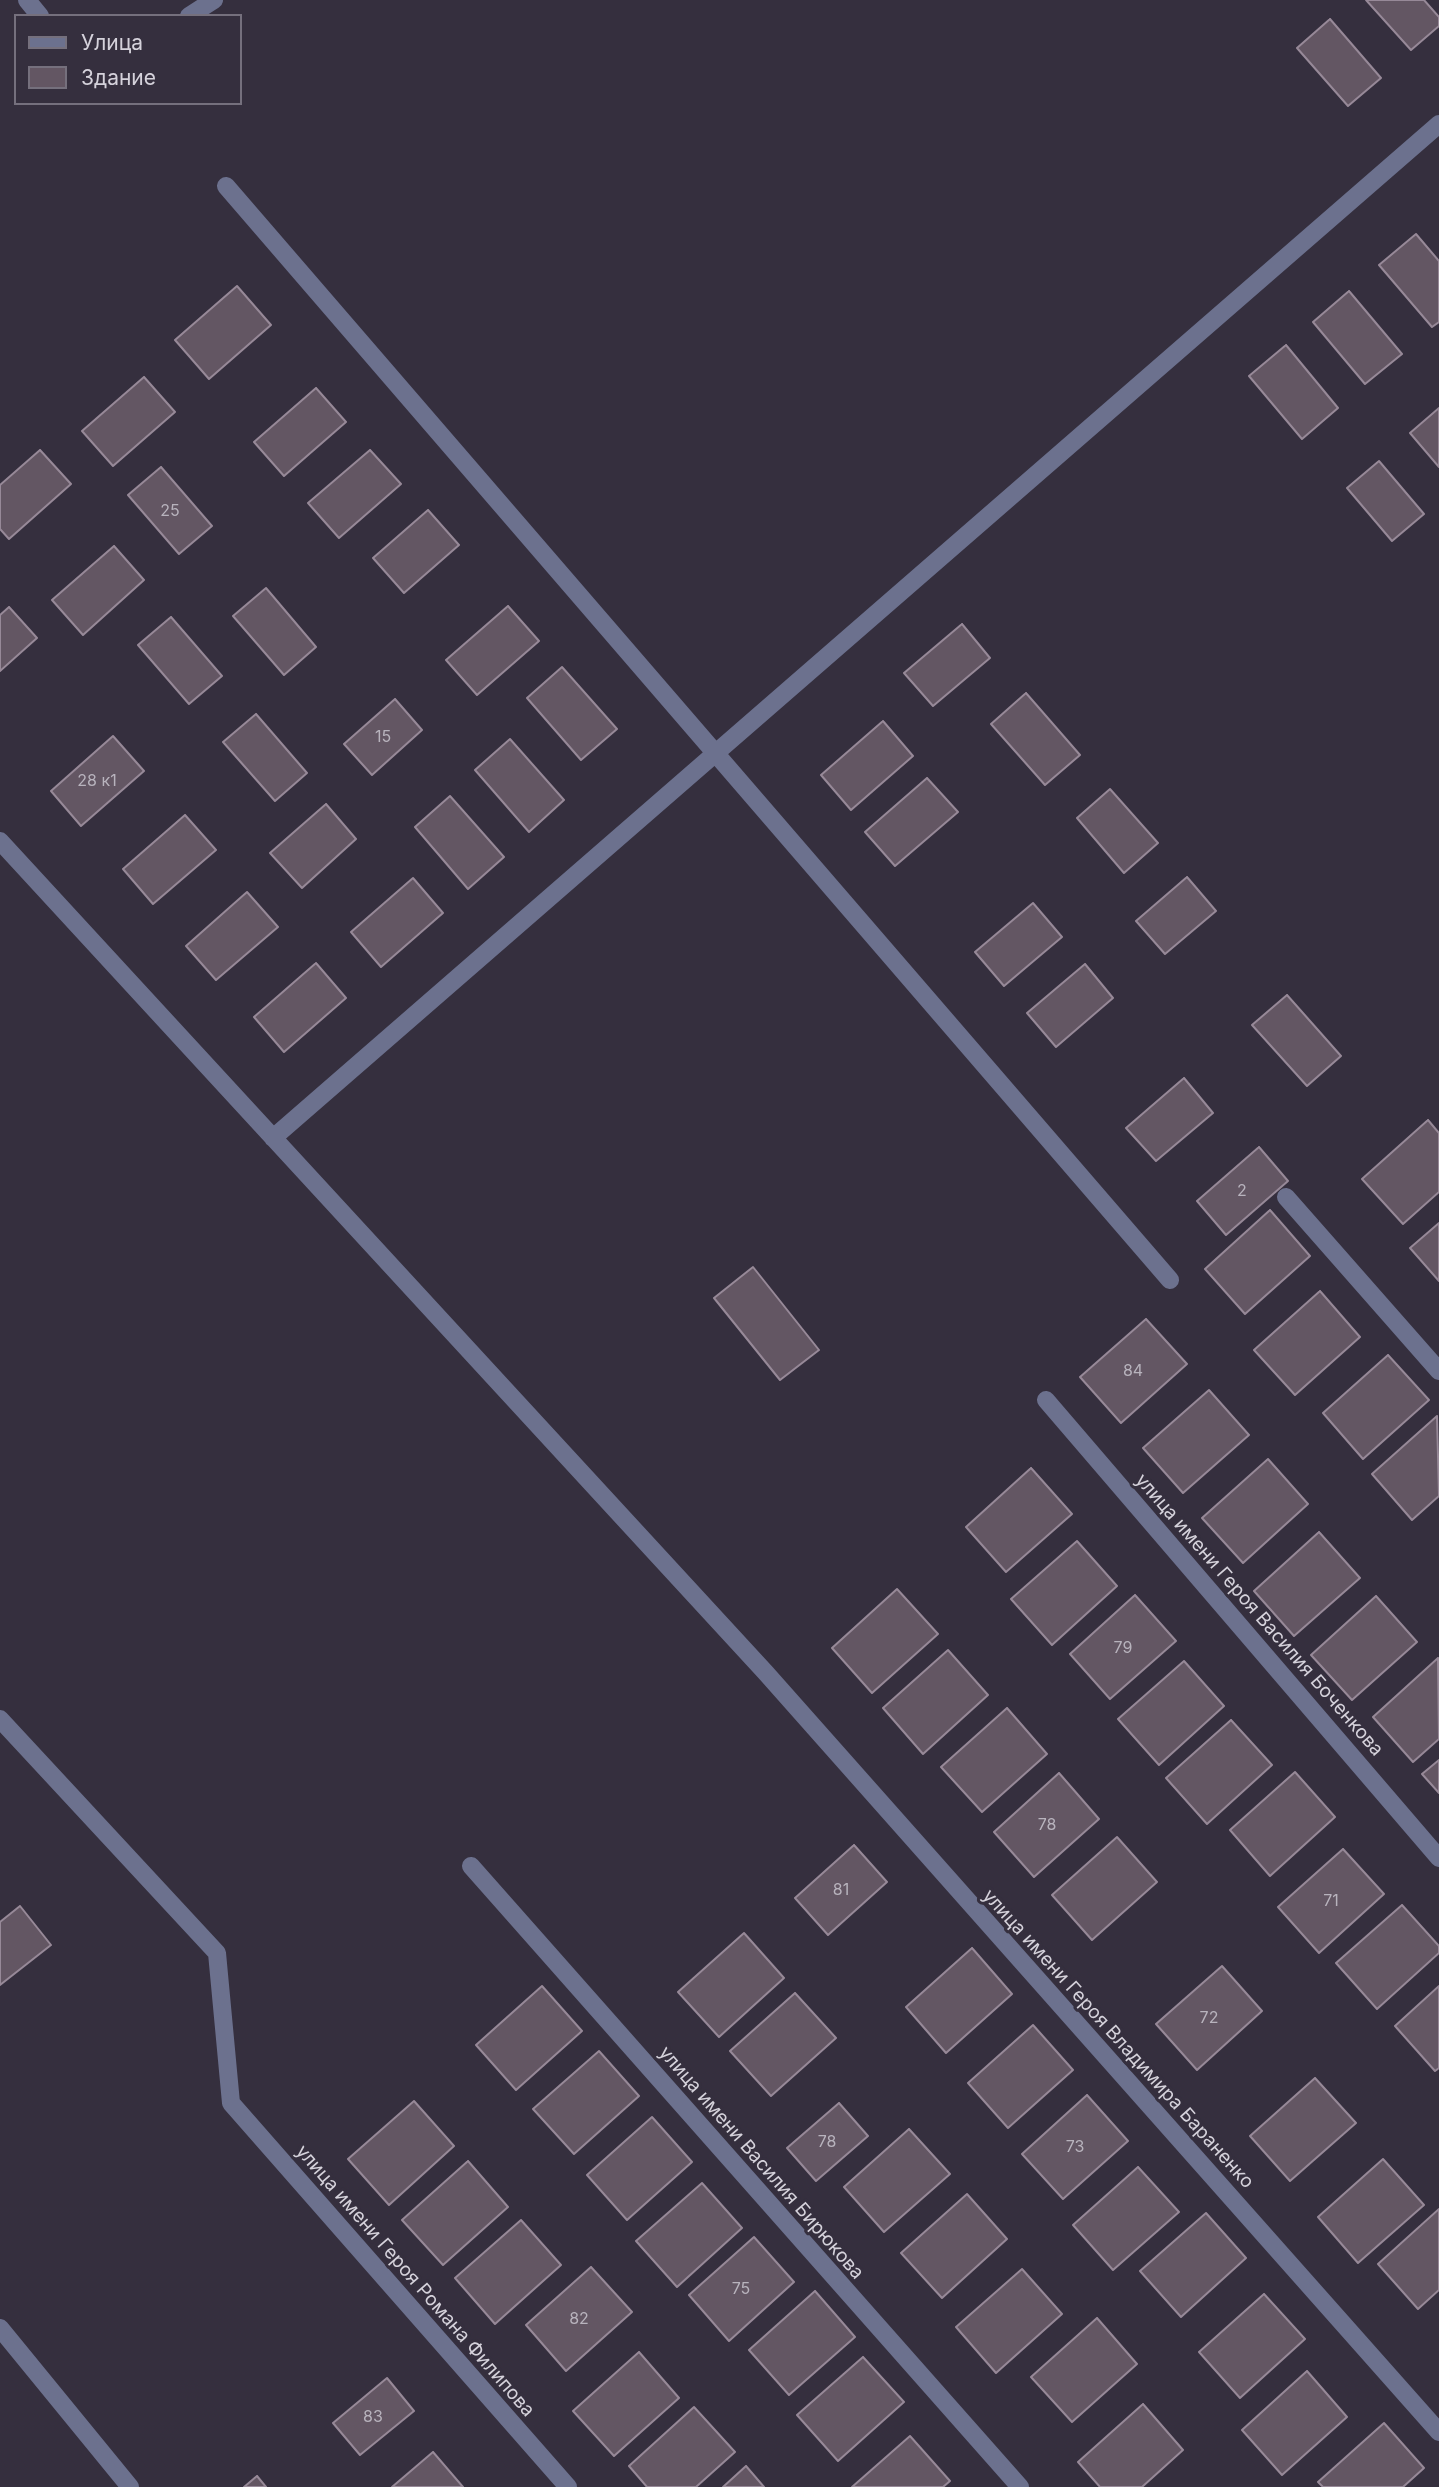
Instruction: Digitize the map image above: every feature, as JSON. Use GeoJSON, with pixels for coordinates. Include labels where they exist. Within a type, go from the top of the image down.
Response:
{"type":"FeatureCollection","features":[{"type":"Feature","properties":{"kind":"street"},"geometry":{"type":"LineString","coordinates":[[27,0],[38,14]]}},
{"type":"Feature","properties":{"kind":"street"},"geometry":{"type":"LineString","coordinates":[[192,14],[214,0]]}},
{"type":"Feature","properties":{"kind":"street"},"geometry":{"type":"LineString","coordinates":[[273,1138],[1439,124]]}},
{"type":"Feature","properties":{"kind":"street"},"geometry":{"type":"LineString","coordinates":[[226,186],[1170,1280]]}},
{"type":"Feature","properties":{"kind":"street","name":"улица имени Героя Владимира Бараненко"},"geometry":{"type":"LineString","coordinates":[[0,841],[766,1673],[1439,2432]]}},
{"type":"Feature","properties":{"kind":"street"},"geometry":{"type":"LineString","coordinates":[[1286,1198],[1439,1371]]}},
{"type":"Feature","properties":{"kind":"street","name":"улица имени Героя Василия Боченкова"},"geometry":{"type":"LineString","coordinates":[[1046,1400],[1439,1858]]}},
{"type":"Feature","properties":{"kind":"street","name":"улица имени Героя Романа Филипова"},"geometry":{"type":"LineString","coordinates":[[0,1719],[217,1953],[231,2103],[568,2487]]}},
{"type":"Feature","properties":{"kind":"street","name":"улица имени Василия Бирюкова"},"geometry":{"type":"LineString","coordinates":[[471,1866],[1020,2487]]}},
{"type":"Feature","properties":{"kind":"street"},"geometry":{"type":"LineString","coordinates":[[0,2328],[130,2487]]}},
{"type":"Feature","properties":{"kind":"building"},"geometry":{"type":"Polygon","coordinates":[[[1366,0],[1424,0],[1439,17],[1439,26],[1411,50],[1366,0]]]}},
{"type":"Feature","properties":{"kind":"building"},"geometry":{"type":"Polygon","coordinates":[[[1330,19],[1381,78],[1348,106],[1297,48],[1330,19]]]}},
{"type":"Feature","properties":{"kind":"building"},"geometry":{"type":"Polygon","coordinates":[[[1416,234],[1439,261],[1439,322],[1432,327],[1379,265],[1416,234]]]}},
{"type":"Feature","properties":{"kind":"building"},"geometry":{"type":"Polygon","coordinates":[[[237,286],[271,325],[209,379],[175,340],[237,286]]]}},
{"type":"Feature","properties":{"kind":"building"},"geometry":{"type":"Polygon","coordinates":[[[1349,291],[1402,354],[1365,384],[1313,322],[1349,291]]]}},
{"type":"Feature","properties":{"kind":"building"},"geometry":{"type":"Polygon","coordinates":[[[1286,345],[1338,408],[1302,439],[1249,376],[1286,345]]]}},
{"type":"Feature","properties":{"kind":"building"},"geometry":{"type":"Polygon","coordinates":[[[144,377],[175,412],[113,466],[82,431],[144,377]]]}},
{"type":"Feature","properties":{"kind":"building"},"geometry":{"type":"Polygon","coordinates":[[[316,388],[346,422],[284,476],[254,442],[316,388]]]}},
{"type":"Feature","properties":{"kind":"building"},"geometry":{"type":"Polygon","coordinates":[[[1439,408],[1439,467],[1410,433],[1439,408]]]}},
{"type":"Feature","properties":{"kind":"building"},"geometry":{"type":"Polygon","coordinates":[[[40,450],[71,484],[9,539],[0,529],[0,485],[40,450]]]}},
{"type":"Feature","properties":{"kind":"building"},"geometry":{"type":"Polygon","coordinates":[[[370,450],[401,484],[339,538],[308,503],[370,450]]]}},
{"type":"Feature","properties":{"kind":"building"},"geometry":{"type":"Polygon","coordinates":[[[1379,461],[1424,514],[1392,541],[1347,488],[1379,461]]]}},
{"type":"Feature","properties":{"kind":"building"},"geometry":{"type":"Polygon","coordinates":[[[161,467],[212,526],[179,554],[128,495],[161,467]]]}},
{"type":"Feature","properties":{"kind":"building"},"geometry":{"type":"Polygon","coordinates":[[[428,510],[459,545],[404,593],[373,558],[428,510]]]}},
{"type":"Feature","properties":{"kind":"building"},"geometry":{"type":"Polygon","coordinates":[[[114,546],[144,580],[83,635],[52,600],[114,546]]]}},
{"type":"Feature","properties":{"kind":"building"},"geometry":{"type":"Polygon","coordinates":[[[266,588],[316,647],[284,675],[233,616],[266,588]]]}},
{"type":"Feature","properties":{"kind":"building"},"geometry":{"type":"Polygon","coordinates":[[[508,606],[539,641],[477,695],[446,660],[508,606]]]}},
{"type":"Feature","properties":{"kind":"building"},"geometry":{"type":"Polygon","coordinates":[[[9,607],[37,638],[0,671],[0,615],[9,607]]]}},
{"type":"Feature","properties":{"kind":"building"},"geometry":{"type":"Polygon","coordinates":[[[171,617],[222,676],[189,704],[138,645],[171,617]]]}},
{"type":"Feature","properties":{"kind":"building"},"geometry":{"type":"Polygon","coordinates":[[[962,624],[990,658],[933,706],[904,673],[962,624]]]}},
{"type":"Feature","properties":{"kind":"building"},"geometry":{"type":"Polygon","coordinates":[[[562,667],[617,729],[581,760],[527,698],[562,667]]]}},
{"type":"Feature","properties":{"kind":"building"},"geometry":{"type":"Polygon","coordinates":[[[1026,693],[1080,755],[1045,785],[991,724],[1026,693]]]}},
{"type":"Feature","properties":{"kind":"building"},"geometry":{"type":"Polygon","coordinates":[[[395,699],[422,730],[372,775],[344,744],[395,699]]]}},
{"type":"Feature","properties":{"kind":"building"},"geometry":{"type":"Polygon","coordinates":[[[256,714],[307,773],[275,801],[223,742],[256,714]]]}},
{"type":"Feature","properties":{"kind":"building"},"geometry":{"type":"Polygon","coordinates":[[[883,721],[913,756],[851,810],[821,775],[883,721]]]}},
{"type":"Feature","properties":{"kind":"building"},"geometry":{"type":"Polygon","coordinates":[[[113,736],[144,771],[81,826],[51,791],[113,736]]]}},
{"type":"Feature","properties":{"kind":"building"},"geometry":{"type":"Polygon","coordinates":[[[510,739],[564,800],[529,832],[475,770],[510,739]]]}},
{"type":"Feature","properties":{"kind":"building"},"geometry":{"type":"Polygon","coordinates":[[[927,778],[958,812],[895,866],[865,832],[927,778]]]}},
{"type":"Feature","properties":{"kind":"building"},"geometry":{"type":"Polygon","coordinates":[[[1110,789],[1158,843],[1124,873],[1077,818],[1110,789]]]}},
{"type":"Feature","properties":{"kind":"building"},"geometry":{"type":"Polygon","coordinates":[[[450,796],[504,857],[468,889],[415,827],[450,796]]]}},
{"type":"Feature","properties":{"kind":"building"},"geometry":{"type":"Polygon","coordinates":[[[326,804],[356,839],[302,888],[270,853],[326,804]]]}},
{"type":"Feature","properties":{"kind":"building"},"geometry":{"type":"Polygon","coordinates":[[[185,815],[216,850],[153,904],[123,869],[185,815]]]}},
{"type":"Feature","properties":{"kind":"building"},"geometry":{"type":"Polygon","coordinates":[[[1187,877],[1216,911],[1165,954],[1136,921],[1187,877]]]}},
{"type":"Feature","properties":{"kind":"building"},"geometry":{"type":"Polygon","coordinates":[[[413,878],[443,913],[381,967],[351,932],[413,878]]]}},
{"type":"Feature","properties":{"kind":"building"},"geometry":{"type":"Polygon","coordinates":[[[247,892],[278,927],[216,980],[186,946],[247,892]]]}},
{"type":"Feature","properties":{"kind":"building"},"geometry":{"type":"Polygon","coordinates":[[[1033,903],[1062,937],[1004,986],[975,952],[1033,903]]]}},
{"type":"Feature","properties":{"kind":"building"},"geometry":{"type":"Polygon","coordinates":[[[316,963],[346,998],[284,1052],[254,1017],[316,963]]]}},
{"type":"Feature","properties":{"kind":"building"},"geometry":{"type":"Polygon","coordinates":[[[1085,964],[1113,998],[1056,1047],[1027,1013],[1085,964]]]}},
{"type":"Feature","properties":{"kind":"building"},"geometry":{"type":"Polygon","coordinates":[[[1287,995],[1341,1056],[1307,1086],[1252,1025],[1287,995]]]}},
{"type":"Feature","properties":{"kind":"building"},"geometry":{"type":"Polygon","coordinates":[[[1184,1078],[1213,1113],[1156,1161],[1126,1128],[1184,1078]]]}},
{"type":"Feature","properties":{"kind":"building"},"geometry":{"type":"Polygon","coordinates":[[[1428,1120],[1439,1133],[1439,1192],[1403,1224],[1362,1179],[1428,1120]]]}},
{"type":"Feature","properties":{"kind":"building"},"geometry":{"type":"Polygon","coordinates":[[[1259,1147],[1288,1181],[1226,1235],[1197,1201],[1259,1147]]]}},
{"type":"Feature","properties":{"kind":"building"},"geometry":{"type":"Polygon","coordinates":[[[1270,1210],[1310,1256],[1245,1314],[1205,1269],[1270,1210]]]}},
{"type":"Feature","properties":{"kind":"building"},"geometry":{"type":"Polygon","coordinates":[[[1439,1223],[1439,1281],[1410,1248],[1439,1223]]]}},
{"type":"Feature","properties":{"kind":"building"},"geometry":{"type":"Polygon","coordinates":[[[753,1267],[819,1350],[780,1380],[714,1298],[753,1267]]]}},
{"type":"Feature","properties":{"kind":"building"},"geometry":{"type":"Polygon","coordinates":[[[1320,1291],[1360,1337],[1295,1395],[1254,1350],[1320,1291]]]}},
{"type":"Feature","properties":{"kind":"building"},"geometry":{"type":"Polygon","coordinates":[[[1146,1319],[1187,1364],[1121,1423],[1080,1377],[1146,1319]]]}},
{"type":"Feature","properties":{"kind":"building"},"geometry":{"type":"Polygon","coordinates":[[[1388,1355],[1429,1400],[1363,1459],[1323,1413],[1388,1355]]]}},
{"type":"Feature","properties":{"kind":"building"},"geometry":{"type":"Polygon","coordinates":[[[1209,1390],[1249,1435],[1183,1493],[1143,1448],[1209,1390]]]}},
{"type":"Feature","properties":{"kind":"building"},"geometry":{"type":"Polygon","coordinates":[[[1437,1416],[1439,1496],[1412,1520],[1372,1474],[1437,1416]]]}},
{"type":"Feature","properties":{"kind":"building"},"geometry":{"type":"Polygon","coordinates":[[[1268,1459],[1308,1504],[1243,1563],[1202,1518],[1268,1459]]]}},
{"type":"Feature","properties":{"kind":"building"},"geometry":{"type":"Polygon","coordinates":[[[1031,1468],[1072,1514],[1006,1572],[966,1527],[1031,1468]]]}},
{"type":"Feature","properties":{"kind":"building"},"geometry":{"type":"Polygon","coordinates":[[[1319,1532],[1360,1578],[1294,1636],[1254,1591],[1319,1532]]]}},
{"type":"Feature","properties":{"kind":"building"},"geometry":{"type":"Polygon","coordinates":[[[1077,1541],[1117,1586],[1052,1645],[1011,1599],[1077,1541]]]}},
{"type":"Feature","properties":{"kind":"building"},"geometry":{"type":"Polygon","coordinates":[[[897,1589],[938,1634],[872,1693],[832,1648],[897,1589]]]}},
{"type":"Feature","properties":{"kind":"building"},"geometry":{"type":"Polygon","coordinates":[[[1135,1595],[1176,1641],[1110,1699],[1070,1654],[1135,1595]]]}},
{"type":"Feature","properties":{"kind":"building"},"geometry":{"type":"Polygon","coordinates":[[[1376,1596],[1417,1642],[1352,1700],[1311,1655],[1376,1596]]]}},
{"type":"Feature","properties":{"kind":"building"},"geometry":{"type":"Polygon","coordinates":[[[948,1650],[988,1695],[923,1754],[883,1708],[948,1650]]]}},
{"type":"Feature","properties":{"kind":"building"},"geometry":{"type":"Polygon","coordinates":[[[1438,1658],[1439,1739],[1413,1762],[1373,1717],[1438,1658]]]}},
{"type":"Feature","properties":{"kind":"building"},"geometry":{"type":"Polygon","coordinates":[[[1184,1661],[1224,1706],[1159,1765],[1118,1719],[1184,1661]]]}},
{"type":"Feature","properties":{"kind":"building"},"geometry":{"type":"Polygon","coordinates":[[[1007,1708],[1047,1754],[982,1812],[941,1767],[1007,1708]]]}},
{"type":"Feature","properties":{"kind":"building"},"geometry":{"type":"Polygon","coordinates":[[[1231,1720],[1272,1765],[1207,1824],[1166,1778],[1231,1720]]]}},
{"type":"Feature","properties":{"kind":"building"},"geometry":{"type":"Polygon","coordinates":[[[1439,1760],[1439,1793],[1422,1774],[1439,1760]]]}},
{"type":"Feature","properties":{"kind":"building"},"geometry":{"type":"Polygon","coordinates":[[[1295,1772],[1335,1817],[1270,1876],[1230,1830],[1295,1772]]]}},
{"type":"Feature","properties":{"kind":"building"},"geometry":{"type":"Polygon","coordinates":[[[1059,1773],[1099,1819],[1034,1877],[994,1832],[1059,1773]]]}},
{"type":"Feature","properties":{"kind":"building"},"geometry":{"type":"Polygon","coordinates":[[[1117,1837],[1157,1882],[1092,1940],[1052,1895],[1117,1837]]]}},
{"type":"Feature","properties":{"kind":"building"},"geometry":{"type":"Polygon","coordinates":[[[854,1845],[887,1882],[828,1935],[795,1898],[854,1845]]]}},
{"type":"Feature","properties":{"kind":"building"},"geometry":{"type":"Polygon","coordinates":[[[1343,1849],[1384,1894],[1319,1953],[1278,1907],[1343,1849]]]}},
{"type":"Feature","properties":{"kind":"building"},"geometry":{"type":"Polygon","coordinates":[[[1402,1905],[1439,1946],[1439,1953],[1377,2009],[1336,1963],[1402,1905]]]}},
{"type":"Feature","properties":{"kind":"building"},"geometry":{"type":"Polygon","coordinates":[[[20,1906],[51,1945],[0,1985],[0,1922],[20,1906]]]}},
{"type":"Feature","properties":{"kind":"building"},"geometry":{"type":"Polygon","coordinates":[[[744,1933],[784,1978],[719,2037],[678,1992],[744,1933]]]}},
{"type":"Feature","properties":{"kind":"building"},"geometry":{"type":"Polygon","coordinates":[[[972,1948],[1012,1994],[946,2053],[906,2007],[972,1948]]]}},
{"type":"Feature","properties":{"kind":"building"},"geometry":{"type":"Polygon","coordinates":[[[1222,1966],[1262,2011],[1197,2070],[1156,2024],[1222,1966]]]}},
{"type":"Feature","properties":{"kind":"building"},"geometry":{"type":"Polygon","coordinates":[[[542,1986],[582,2031],[516,2090],[476,2045],[542,1986]]]}},
{"type":"Feature","properties":{"kind":"building"},"geometry":{"type":"Polygon","coordinates":[[[1439,1986],[1439,2068],[1435,2071],[1395,2026],[1439,1986]]]}},
{"type":"Feature","properties":{"kind":"building"},"geometry":{"type":"Polygon","coordinates":[[[795,1993],[836,2038],[771,2096],[730,2051],[795,1993]]]}},
{"type":"Feature","properties":{"kind":"building"},"geometry":{"type":"Polygon","coordinates":[[[1033,2025],[1073,2070],[1008,2128],[968,2083],[1033,2025]]]}},
{"type":"Feature","properties":{"kind":"building"},"geometry":{"type":"Polygon","coordinates":[[[599,2051],[639,2096],[574,2154],[533,2109],[599,2051]]]}},
{"type":"Feature","properties":{"kind":"building"},"geometry":{"type":"Polygon","coordinates":[[[1315,2078],[1356,2123],[1290,2181],[1250,2136],[1315,2078]]]}},
{"type":"Feature","properties":{"kind":"building"},"geometry":{"type":"Polygon","coordinates":[[[1087,2095],[1128,2141],[1063,2199],[1022,2154],[1087,2095]]]}},
{"type":"Feature","properties":{"kind":"building"},"geometry":{"type":"Polygon","coordinates":[[[414,2101],[454,2146],[389,2205],[348,2159],[414,2101]]]}},
{"type":"Feature","properties":{"kind":"building"},"geometry":{"type":"Polygon","coordinates":[[[839,2103],[868,2136],[816,2181],[787,2148],[839,2103]]]}},
{"type":"Feature","properties":{"kind":"building"},"geometry":{"type":"Polygon","coordinates":[[[652,2117],[692,2162],[627,2220],[587,2175],[652,2117]]]}},
{"type":"Feature","properties":{"kind":"building"},"geometry":{"type":"Polygon","coordinates":[[[909,2129],[950,2174],[884,2232],[844,2187],[909,2129]]]}},
{"type":"Feature","properties":{"kind":"building"},"geometry":{"type":"Polygon","coordinates":[[[1383,2159],[1424,2205],[1358,2263],[1318,2217],[1383,2159]]]}},
{"type":"Feature","properties":{"kind":"building"},"geometry":{"type":"Polygon","coordinates":[[[468,2161],[508,2207],[443,2265],[402,2220],[468,2161]]]}},
{"type":"Feature","properties":{"kind":"building"},"geometry":{"type":"Polygon","coordinates":[[[1138,2167],[1179,2212],[1113,2270],[1073,2225],[1138,2167]]]}},
{"type":"Feature","properties":{"kind":"building"},"geometry":{"type":"Polygon","coordinates":[[[702,2183],[742,2228],[677,2287],[636,2241],[702,2183]]]}},
{"type":"Feature","properties":{"kind":"building"},"geometry":{"type":"Polygon","coordinates":[[[967,2194],[1007,2239],[942,2298],[901,2253],[967,2194]]]}},
{"type":"Feature","properties":{"kind":"building"},"geometry":{"type":"Polygon","coordinates":[[[1439,2209],[1439,2290],[1418,2309],[1378,2264],[1439,2209]]]}},
{"type":"Feature","properties":{"kind":"building"},"geometry":{"type":"Polygon","coordinates":[[[1206,2213],[1246,2258],[1181,2317],[1140,2271],[1206,2213]]]}},
{"type":"Feature","properties":{"kind":"building"},"geometry":{"type":"Polygon","coordinates":[[[521,2220],[561,2265],[495,2324],[455,2278],[521,2220]]]}},
{"type":"Feature","properties":{"kind":"building"},"geometry":{"type":"Polygon","coordinates":[[[754,2237],[794,2282],[729,2341],[689,2295],[754,2237]]]}},
{"type":"Feature","properties":{"kind":"building"},"geometry":{"type":"Polygon","coordinates":[[[591,2267],[632,2312],[566,2371],[526,2325],[591,2267]]]}},
{"type":"Feature","properties":{"kind":"building"},"geometry":{"type":"Polygon","coordinates":[[[1022,2269],[1062,2314],[996,2373],[956,2327],[1022,2269]]]}},
{"type":"Feature","properties":{"kind":"building"},"geometry":{"type":"Polygon","coordinates":[[[815,2291],[855,2337],[789,2395],[749,2350],[815,2291]]]}},
{"type":"Feature","properties":{"kind":"building"},"geometry":{"type":"Polygon","coordinates":[[[1264,2294],[1305,2339],[1240,2398],[1199,2352],[1264,2294]]]}},
{"type":"Feature","properties":{"kind":"building"},"geometry":{"type":"Polygon","coordinates":[[[1097,2318],[1137,2364],[1072,2422],[1031,2377],[1097,2318]]]}},
{"type":"Feature","properties":{"kind":"building"},"geometry":{"type":"Polygon","coordinates":[[[639,2352],[679,2398],[614,2456],[573,2411],[639,2352]]]}},
{"type":"Feature","properties":{"kind":"building"},"geometry":{"type":"Polygon","coordinates":[[[863,2357],[904,2402],[838,2461],[797,2415],[863,2357]]]}},
{"type":"Feature","properties":{"kind":"building"},"geometry":{"type":"Polygon","coordinates":[[[1307,2371],[1347,2417],[1282,2475],[1242,2430],[1307,2371]]]}},
{"type":"Feature","properties":{"kind":"building"},"geometry":{"type":"Polygon","coordinates":[[[387,2378],[414,2411],[360,2455],[333,2423],[387,2378]]]}},
{"type":"Feature","properties":{"kind":"building"},"geometry":{"type":"Polygon","coordinates":[[[1143,2404],[1183,2450],[1142,2487],[1100,2487],[1078,2462],[1143,2404]]]}},
{"type":"Feature","properties":{"kind":"building"},"geometry":{"type":"Polygon","coordinates":[[[694,2407],[735,2452],[696,2487],[647,2487],[629,2466],[694,2407]]]}},
{"type":"Feature","properties":{"kind":"building"},"geometry":{"type":"Polygon","coordinates":[[[1384,2423],[1424,2468],[1403,2487],[1323,2487],[1318,2482],[1384,2423]]]}},
{"type":"Feature","properties":{"kind":"building"},"geometry":{"type":"Polygon","coordinates":[[[910,2436],[950,2481],[943,2487],[852,2487],[910,2436]]]}},
{"type":"Feature","properties":{"kind":"building"},"geometry":{"type":"Polygon","coordinates":[[[433,2452],[463,2487],[392,2487],[433,2452]]]}},
{"type":"Feature","properties":{"kind":"building"},"geometry":{"type":"Polygon","coordinates":[[[746,2466],[764,2487],[723,2487],[746,2466]]]}},
{"type":"Feature","properties":{"kind":"building"},"geometry":{"type":"Polygon","coordinates":[[[257,2476],[266,2487],[244,2487],[257,2476]]]}}]}
